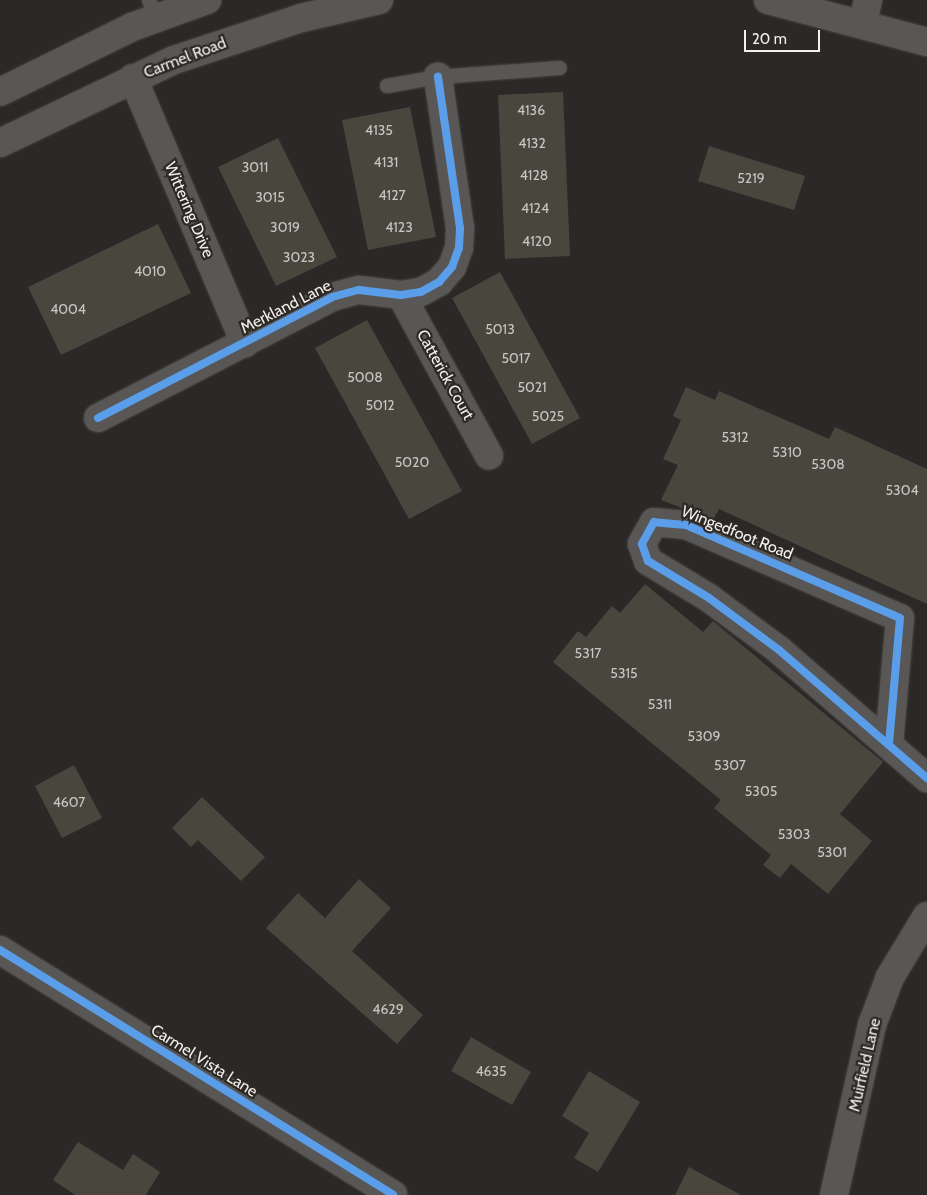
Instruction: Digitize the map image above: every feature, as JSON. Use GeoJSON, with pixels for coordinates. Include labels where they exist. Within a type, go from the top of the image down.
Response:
{"type":"FeatureCollection","features":[{"type":"Feature","properties":{"kind":"street"},"geometry":{"type":"LineString","coordinates":[[0,92],[152,9],[207,0]]}},
{"type":"Feature","properties":{"kind":"street","name":"Carmel Road"},"geometry":{"type":"LineString","coordinates":[[0,143],[133,78],[240,36],[379,0]]}},
{"type":"Feature","properties":{"kind":"street"},"geometry":{"type":"LineString","coordinates":[[768,0],[865,11],[927,42]]}},
{"type":"Feature","properties":{"kind":"street","name":"Merkland Lane"},"geometry":{"type":"LineString","coordinates":[[98,418],[345,293],[373,291],[401,295],[421,292],[439,282],[452,266],[459,248],[438,77]]}},
{"type":"Feature","properties":{"kind":"street","name":"Wittering Drive"},"geometry":{"type":"LineString","coordinates":[[133,78],[245,343]]}},
{"type":"Feature","properties":{"kind":"street","name":"Catterick Court"},"geometry":{"type":"LineString","coordinates":[[401,295],[489,456]]}},
{"type":"Feature","properties":{"kind":"street","name":"Wingedfoot Road"},"geometry":{"type":"LineString","coordinates":[[889,744],[900,618],[686,525],[654,522],[642,544],[648,562],[709,598],[779,650],[927,778]]}},
{"type":"Feature","properties":{"kind":"street","name":"Muirfield Lane"},"geometry":{"type":"LineString","coordinates":[[834,1195],[872,1025],[890,977],[927,916]]}},
{"type":"Feature","properties":{"kind":"street","name":"Carmel Vista Lane"},"geometry":{"type":"LineString","coordinates":[[0,950],[393,1195]]}},
{"type":"Feature","properties":{"kind":"lane"},"geometry":{"type":"LineString","coordinates":[[388,86],[438,77],[560,68]]}},
{"type":"Feature","properties":{"kind":"building"},"geometry":{"type":"Polygon","coordinates":[[[563,92],[570,256],[505,259],[498,95],[563,92]]]}},
{"type":"Feature","properties":{"kind":"building"},"geometry":{"type":"Polygon","coordinates":[[[410,107],[436,237],[368,250],[342,120],[410,107]]]}},
{"type":"Feature","properties":{"kind":"building"},"geometry":{"type":"Polygon","coordinates":[[[278,138],[337,257],[276,286],[218,167],[278,138]]]}},
{"type":"Feature","properties":{"kind":"building"},"geometry":{"type":"Polygon","coordinates":[[[709,146],[805,176],[794,210],[698,181],[709,146]]]}},
{"type":"Feature","properties":{"kind":"building"},"geometry":{"type":"Polygon","coordinates":[[[158,224],[191,293],[61,355],[28,287],[158,224]]]}},
{"type":"Feature","properties":{"kind":"building"},"geometry":{"type":"Polygon","coordinates":[[[500,272],[580,418],[532,444],[452,298],[500,272]]]}},
{"type":"Feature","properties":{"kind":"building"},"geometry":{"type":"Polygon","coordinates":[[[367,320],[462,491],[409,519],[315,348],[367,320]]]}},
{"type":"Feature","properties":{"kind":"building"},"geometry":{"type":"Polygon","coordinates":[[[686,387],[715,400],[719,391],[829,439],[835,427],[927,469],[927,604],[719,509],[713,520],[661,500],[678,465],[663,459],[681,420],[673,416],[686,387]]]}},
{"type":"Feature","properties":{"kind":"building"},"geometry":{"type":"Polygon","coordinates":[[[645,584],[703,632],[713,621],[883,762],[840,814],[872,841],[828,894],[791,864],[780,878],[763,865],[771,855],[714,808],[721,800],[553,662],[578,631],[586,637],[612,606],[620,613],[645,584]]]}},
{"type":"Feature","properties":{"kind":"building"},"geometry":{"type":"Polygon","coordinates":[[[74,765],[102,818],[62,838],[35,786],[74,765]]]}},
{"type":"Feature","properties":{"kind":"building"},"geometry":{"type":"Polygon","coordinates":[[[202,797],[265,857],[241,881],[198,840],[191,847],[172,828],[202,797]]]}},
{"type":"Feature","properties":{"kind":"building"},"geometry":{"type":"Polygon","coordinates":[[[359,879],[391,908],[352,951],[423,1015],[397,1044],[266,928],[298,893],[325,918],[359,879]]]}},
{"type":"Feature","properties":{"kind":"building"},"geometry":{"type":"Polygon","coordinates":[[[471,1037],[531,1072],[512,1105],[451,1071],[471,1037]]]}},
{"type":"Feature","properties":{"kind":"building"},"geometry":{"type":"Polygon","coordinates":[[[589,1071],[640,1102],[598,1172],[574,1158],[589,1133],[562,1116],[589,1071]]]}},
{"type":"Feature","properties":{"kind":"building"},"geometry":{"type":"Polygon","coordinates":[[[78,1142],[123,1170],[133,1154],[160,1172],[146,1195],[75,1195],[53,1180],[78,1142]]]}},
{"type":"Feature","properties":{"kind":"building"},"geometry":{"type":"Polygon","coordinates":[[[689,1167],[741,1195],[675,1195],[689,1167]]]}},
{"type":"Feature","properties":{"kind":"cycle path"},"geometry":{"type":"LineString","coordinates":[[98,418],[332,297],[359,290],[401,295],[421,292],[439,282],[452,267],[459,248],[460,228],[438,77]]}},
{"type":"Feature","properties":{"kind":"cycle path"},"geometry":{"type":"LineString","coordinates":[[889,744],[900,618],[686,525],[654,522],[642,544],[648,561],[709,598],[779,650],[927,778]]}},
{"type":"Feature","properties":{"kind":"cycle path"},"geometry":{"type":"LineString","coordinates":[[0,950],[393,1195]]}}]}
